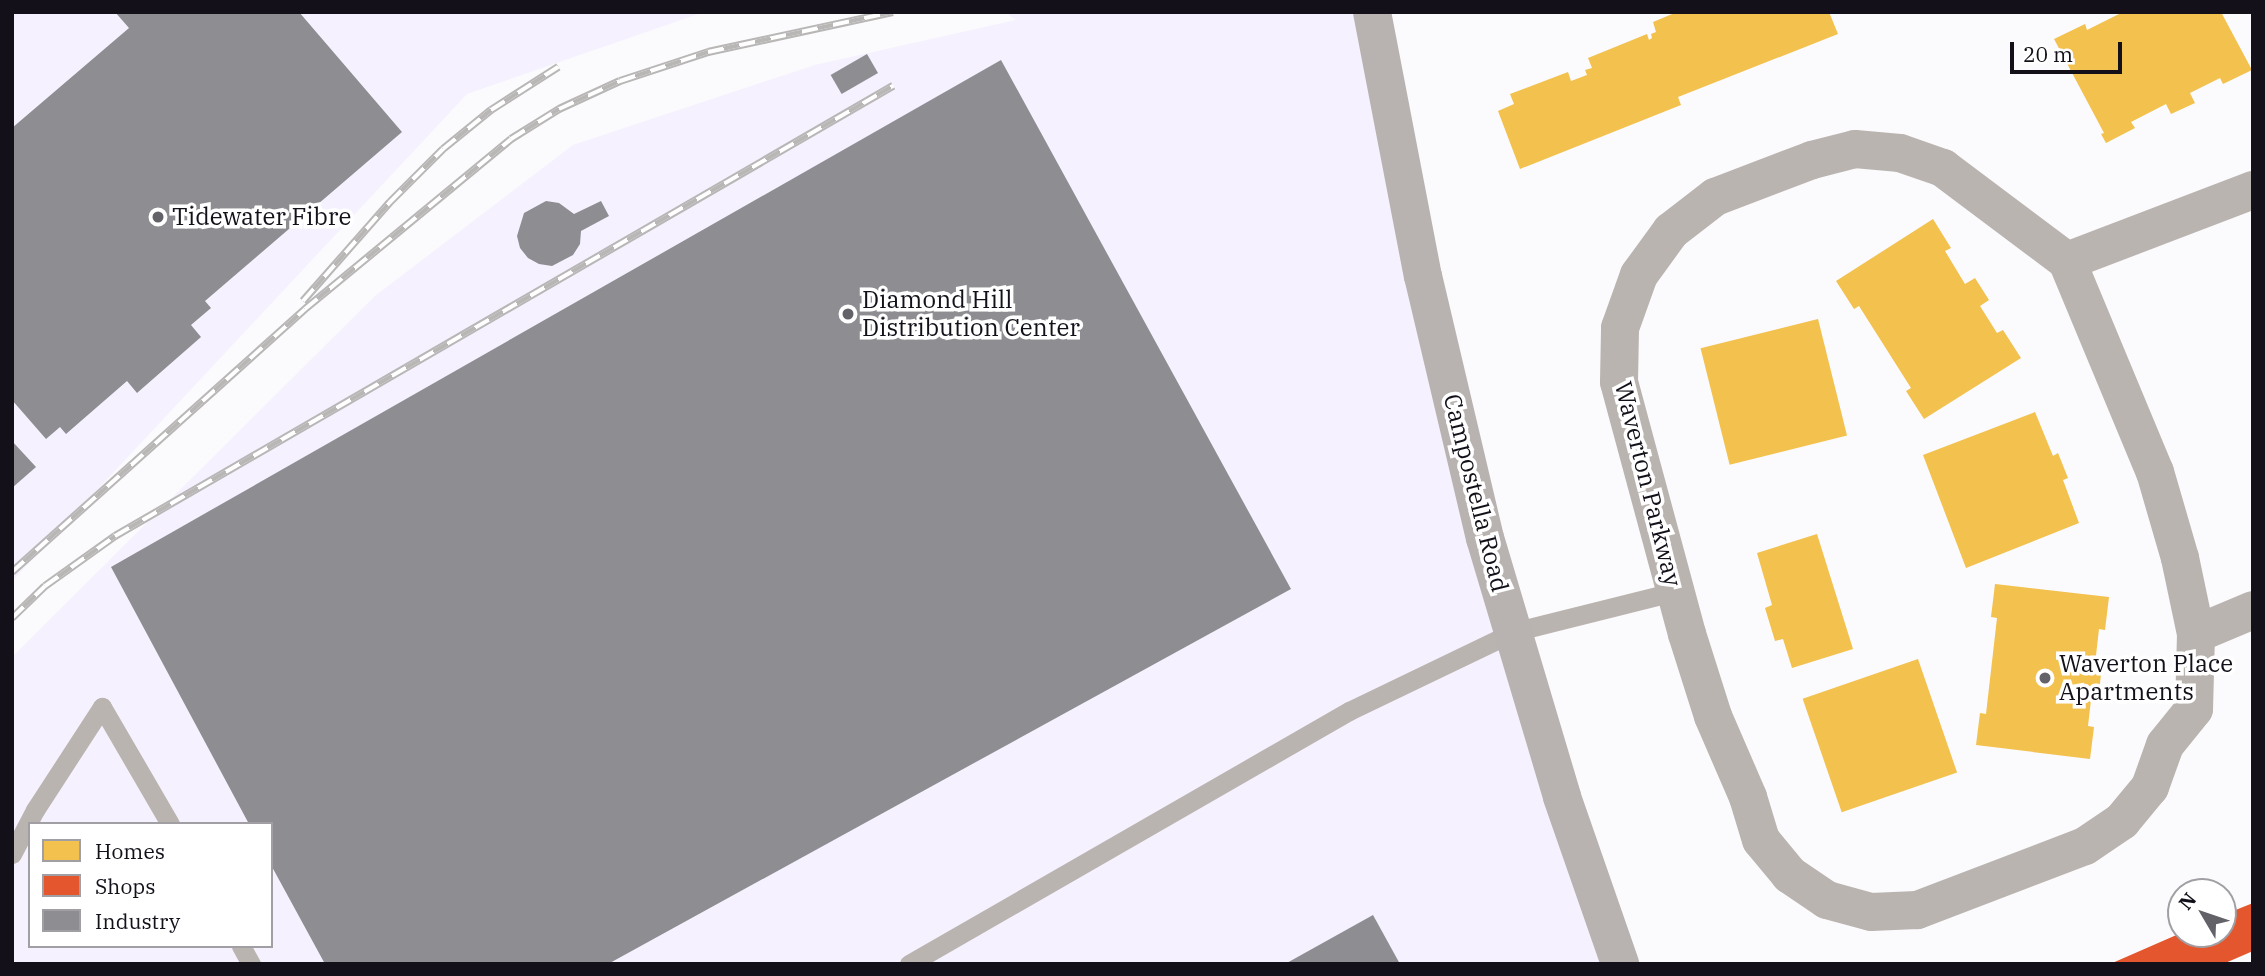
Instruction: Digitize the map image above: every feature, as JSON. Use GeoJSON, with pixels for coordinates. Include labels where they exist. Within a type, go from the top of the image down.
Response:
{"type":"FeatureCollection","features":[{"type":"Feature","properties":{"kind":"main road","name":"Campostella Road"},"geometry":{"type":"LineString","coordinates":[[1373,12],[1423,276],[1485,538],[1562,797],[1620,964]]}},
{"type":"Feature","properties":{"kind":"street","name":"Waverton Parkway"},"geometry":{"type":"LineString","coordinates":[[1855,149],[1900,153],[1943,169],[2067,261],[2155,472],[2180,558],[2196,634],[2194,709],[2165,745],[2150,787],[2122,821],[2085,846],[1917,910],[1871,912],[1827,900],[1790,875],[1761,839],[1748,797],[1713,716],[1675,592],[1619,382],[1620,328],[1639,275],[1671,231],[1715,197],[1812,160],[1855,149]]}},
{"type":"Feature","properties":{"kind":"street"},"geometry":{"type":"LineString","coordinates":[[2067,261],[2253,190]]}},
{"type":"Feature","properties":{"kind":"street"},"geometry":{"type":"LineString","coordinates":[[2196,634],[2253,610]]}},
{"type":"Feature","properties":{"kind":"lane"},"geometry":{"type":"LineString","coordinates":[[909,964],[1349,711],[1513,632],[1675,592]]}},
{"type":"Feature","properties":{"kind":"lane"},"geometry":{"type":"LineString","coordinates":[[29,822],[102,707],[169,822]]}},
{"type":"Feature","properties":{"kind":"lane"},"geometry":{"type":"LineString","coordinates":[[12,854],[28,823]]}},
{"type":"Feature","properties":{"kind":"lane"},"geometry":{"type":"LineString","coordinates":[[242,948],[251,964]]}},
{"type":"Feature","properties":{"kind":"shaded area","name":"Tidewater Fibre"},"geometry":{"type":"Polygon","coordinates":[[[12,12],[704,12],[467,94],[12,581],[12,12]]]}},
{"type":"Feature","properties":{"kind":"shaded area"},"geometry":{"type":"Polygon","coordinates":[[[1005,12],[1372,12],[1430,305],[1620,964],[12,964],[12,657],[375,296],[573,145],[815,65],[1016,20],[1005,12]]]}},
{"type":"Feature","properties":{"kind":"building: Homes"},"geometry":{"type":"Polygon","coordinates":[[[1677,12],[1829,12],[1838,34],[1678,97],[1681,105],[1520,169],[1498,111],[1514,104],[1510,94],[1568,72],[1571,81],[1587,75],[1585,70],[1592,68],[1588,58],[1647,34],[1649,40],[1652,38],[1651,34],[1656,32],[1653,22],[1677,12]]]}},
{"type":"Feature","properties":{"kind":"building: Homes"},"geometry":{"type":"Polygon","coordinates":[[[2123,12],[2221,12],[2252,70],[2223,84],[2220,78],[2190,93],[2195,103],[2171,114],[2166,104],[2131,122],[2135,128],[2106,143],[2101,134],[2104,133],[2054,39],[2085,24],[2087,30],[2123,12]]]}},
{"type":"Feature","properties":{"kind":"building: Homes"},"geometry":{"type":"Polygon","coordinates":[[[1933,219],[1951,248],[1945,251],[1965,284],[1975,278],[1989,300],[1980,306],[1997,333],[2003,330],[2021,358],[1924,419],[1906,391],[1911,388],[1859,306],[1854,309],[1836,281],[1933,219]]]}},
{"type":"Feature","properties":{"kind":"building: Homes"},"geometry":{"type":"Polygon","coordinates":[[[1818,319],[1847,435],[1730,465],[1701,348],[1818,319]]]}},
{"type":"Feature","properties":{"kind":"building: Homes"},"geometry":{"type":"Polygon","coordinates":[[[2035,412],[2053,456],[2058,453],[2068,478],[2063,480],[2079,523],[1966,568],[1923,455],[2035,412]]]}},
{"type":"Feature","properties":{"kind":"building: Homes"},"geometry":{"type":"Polygon","coordinates":[[[1817,534],[1853,649],[1792,668],[1783,639],[1775,641],[1765,608],[1772,605],[1757,553],[1817,534]]]}},
{"type":"Feature","properties":{"kind":"building: Homes","name":"Waverton Place Apartments"},"geometry":{"type":"Polygon","coordinates":[[[1995,584],[2109,597],[2105,630],[2099,629],[2095,664],[2102,665],[2099,692],[2092,691],[2088,726],[2094,727],[2090,759],[1976,745],[1980,713],[1986,714],[1997,618],[1991,617],[1995,584]]]}},
{"type":"Feature","properties":{"kind":"building: Homes"},"geometry":{"type":"Polygon","coordinates":[[[1918,659],[1957,772],[1842,812],[1803,699],[1918,659]]]}},
{"type":"Feature","properties":{"kind":"building: Shops"},"geometry":{"type":"Polygon","coordinates":[[[2253,903],[2253,951],[2223,964],[2110,964],[2167,939],[2167,948],[2237,948],[2237,909],[2253,903]]]}},
{"type":"Feature","properties":{"kind":"building: Industry","name":"Tidewater Fibre"},"geometry":{"type":"Polygon","coordinates":[[[115,12],[299,12],[402,132],[205,301],[211,308],[191,325],[201,337],[137,393],[127,381],[66,434],[60,427],[46,439],[12,400],[12,128],[129,28],[115,12]]]}},
{"type":"Feature","properties":{"kind":"building: Industry"},"geometry":{"type":"Polygon","coordinates":[[[867,54],[878,73],[842,94],[831,75],[867,54]]]}},
{"type":"Feature","properties":{"kind":"building: Industry","name":"Diamond Hill Distribution Center"},"geometry":{"type":"Polygon","coordinates":[[[1001,60],[1291,589],[608,964],[325,964],[273,869],[273,822],[248,822],[111,567],[1001,60]]]}},
{"type":"Feature","properties":{"kind":"building: Industry"},"geometry":{"type":"Polygon","coordinates":[[[546,201],[559,203],[574,214],[601,201],[609,216],[581,231],[580,244],[573,255],[552,266],[539,264],[528,258],[520,248],[517,236],[524,213],[546,201]]]}},
{"type":"Feature","properties":{"kind":"building: Industry"},"geometry":{"type":"Polygon","coordinates":[[[12,441],[36,467],[12,488],[12,441]]]}},
{"type":"Feature","properties":{"kind":"building: Industry"},"geometry":{"type":"Polygon","coordinates":[[[1373,915],[1400,964],[1285,964],[1373,915]]]}},
{"type":"Feature","properties":{"kind":"railway"},"geometry":{"type":"LineString","coordinates":[[12,572],[305,309],[511,139],[559,109],[620,81],[708,52],[893,12]]}},
{"type":"Feature","properties":{"kind":"railway"},"geometry":{"type":"LineString","coordinates":[[303,301],[390,202],[443,149],[491,110],[558,67]]}},
{"type":"Feature","properties":{"kind":"railway"},"geometry":{"type":"LineString","coordinates":[[12,618],[45,586],[115,536],[893,86]]}},
{"type":"Feature","properties":{"kind":"place","name":"Tidewater Fibre"},"geometry":{"type":"Point","coordinates":[158,217]}},
{"type":"Feature","properties":{"kind":"place","name":"Diamond Hill Distribution Center"},"geometry":{"type":"Point","coordinates":[848,314]}},
{"type":"Feature","properties":{"kind":"place","name":"Waverton Place Apartments"},"geometry":{"type":"Point","coordinates":[2045,678]}}]}
